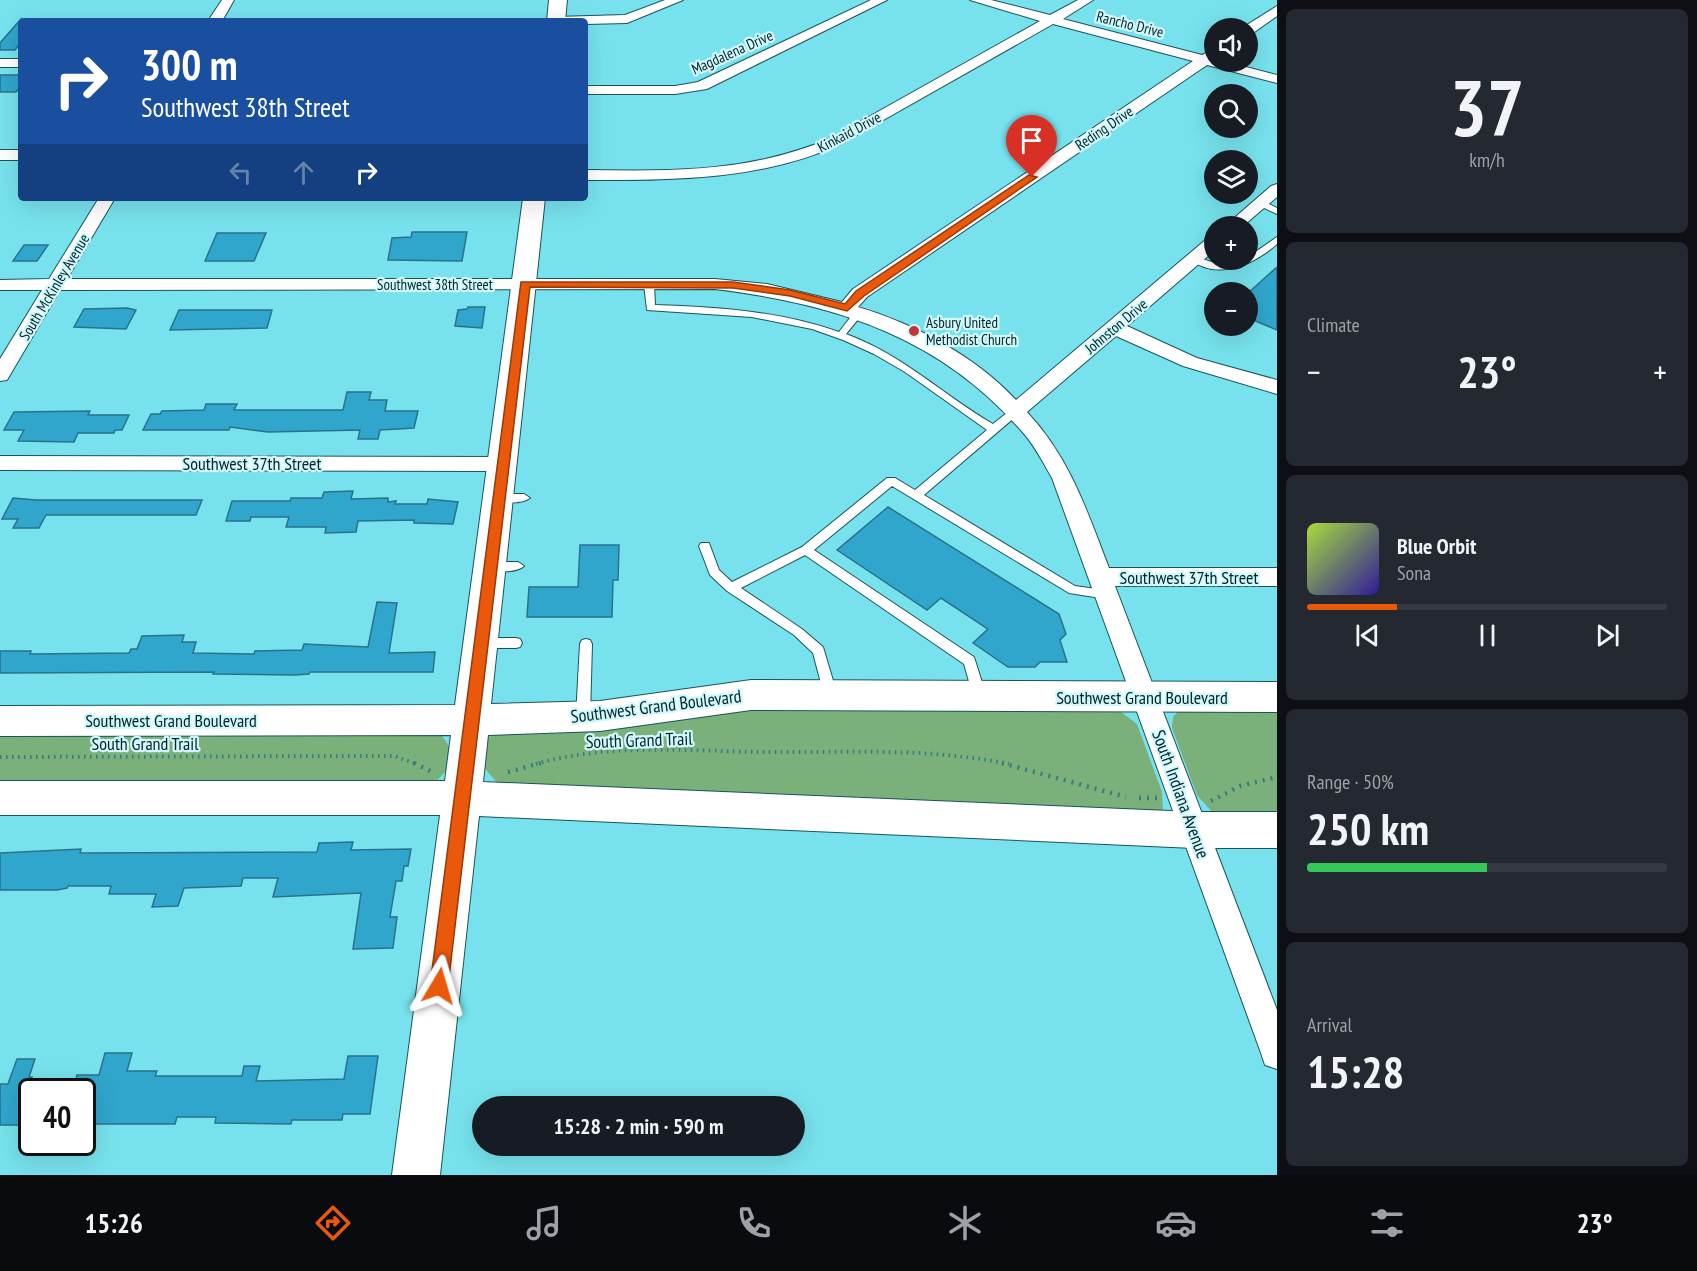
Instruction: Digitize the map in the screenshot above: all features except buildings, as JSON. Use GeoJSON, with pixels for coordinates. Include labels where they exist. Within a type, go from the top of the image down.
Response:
{"type":"FeatureCollection","features":[{"type":"Feature","properties":{"kind":"street"},"geometry":{"type":"LineString","coordinates":[[217,18],[228,0]]}},
{"type":"Feature","properties":{"kind":"street"},"geometry":{"type":"LineString","coordinates":[[556,18],[558,0]]}},
{"type":"Feature","properties":{"kind":"street"},"geometry":{"type":"LineString","coordinates":[[588,20],[627,19],[677,0]]}},
{"type":"Feature","properties":{"kind":"street","name":"Magdalena Drive"},"geometry":{"type":"LineString","coordinates":[[588,90],[675,90],[702,86],[881,0]]}},
{"type":"Feature","properties":{"kind":"street","name":"Rancho Drive"},"geometry":{"type":"LineString","coordinates":[[976,0],[1049,21],[1204,55]]}},
{"type":"Feature","properties":{"kind":"street","name":"Kinkaid Drive"},"geometry":{"type":"LineString","coordinates":[[588,175],[723,173],[801,156],[836,141],[1087,0]]}},
{"type":"Feature","properties":{"kind":"street"},"geometry":{"type":"LineString","coordinates":[[1258,23],[1277,10]]}},
{"type":"Feature","properties":{"kind":"street","name":"Reding Drive"},"geometry":{"type":"LineString","coordinates":[[853,310],[860,293],[1204,59]]}},
{"type":"Feature","properties":{"kind":"street"},"geometry":{"type":"LineString","coordinates":[[0,63],[18,63]]}},
{"type":"Feature","properties":{"kind":"street","name":"Rancho Drive"},"geometry":{"type":"LineString","coordinates":[[1256,72],[1277,79]]}},
{"type":"Feature","properties":{"kind":"street"},"geometry":{"type":"LineString","coordinates":[[0,154],[18,154]]}},
{"type":"Feature","properties":{"kind":"street"},"geometry":{"type":"LineString","coordinates":[[1245,216],[1277,189]]}},
{"type":"Feature","properties":{"kind":"street","name":"South McKinley Avenue"},"geometry":{"type":"LineString","coordinates":[[0,375],[105,201]]}},
{"type":"Feature","properties":{"kind":"street"},"geometry":{"type":"LineString","coordinates":[[416,1175],[481,643],[504,566],[512,498],[503,464],[534,201]]}},
{"type":"Feature","properties":{"kind":"street","name":"Johnston Drive"},"geometry":{"type":"LineString","coordinates":[[1017,410],[1204,251]]}},
{"type":"Feature","properties":{"kind":"street","name":"Southwest 38th Street"},"geometry":{"type":"LineString","coordinates":[[0,285],[649,284],[752,287],[790,293],[853,310],[913,334],[957,359],[997,390],[1017,410]]}},
{"type":"Feature","properties":{"kind":"street"},"geometry":{"type":"LineString","coordinates":[[1114,328],[1190,362],[1277,387]]}},
{"type":"Feature","properties":{"kind":"street","name":"South Indiana Avenue"},"geometry":{"type":"LineString","coordinates":[[1017,410],[1040,440],[1063,477],[1277,1053]]}},
{"type":"Feature","properties":{"kind":"street","name":"Southwest 37th Street"},"geometry":{"type":"LineString","coordinates":[[0,463],[503,464]]}},
{"type":"Feature","properties":{"kind":"street","name":"Southwest 37th Street"},"geometry":{"type":"LineString","coordinates":[[1104,586],[1277,577]]}},
{"type":"Feature","properties":{"kind":"street","name":"Southwest Grand Boulevard"},"geometry":{"type":"LineString","coordinates":[[0,721],[472,720],[583,716],[751,695],[1277,697]]}},
{"type":"Feature","properties":{"kind":"street"},"geometry":{"type":"LineString","coordinates":[[0,798],[464,788],[1189,815],[1277,830]]}},
{"type":"Feature","properties":{"kind":"lane"},"geometry":{"type":"LineString","coordinates":[[1261,203],[1277,211]]}},
{"type":"Feature","properties":{"kind":"lane"},"geometry":{"type":"LineString","coordinates":[[1194,260],[1218,267],[1242,265],[1254,260],[1277,240]]}},
{"type":"Feature","properties":{"kind":"lane"},"geometry":{"type":"LineString","coordinates":[[649,284],[650,308],[746,311],[796,320],[841,334],[909,370],[971,417],[995,430]]}},
{"type":"Feature","properties":{"kind":"lane"},"geometry":{"type":"LineString","coordinates":[[841,334],[853,310]]}},
{"type":"Feature","properties":{"kind":"lane"},"geometry":{"type":"LineString","coordinates":[[916,496],[1017,410]]}},
{"type":"Feature","properties":{"kind":"lane"},"geometry":{"type":"LineString","coordinates":[[731,588],[806,550],[891,481],[1073,590],[1104,586]]}},
{"type":"Feature","properties":{"kind":"lane"},"geometry":{"type":"LineString","coordinates":[[705,546],[714,573],[731,588],[798,632],[819,651],[830,695]]}},
{"type":"Feature","properties":{"kind":"lane"},"geometry":{"type":"LineString","coordinates":[[806,550],[970,661],[979,696]]}},
{"type":"Feature","properties":{"kind":"lane"},"geometry":{"type":"LineString","coordinates":[[481,643],[516,644]]}},
{"type":"Feature","properties":{"kind":"lane"},"geometry":{"type":"LineString","coordinates":[[583,716],[586,644]]}},
{"type":"Feature","properties":{"kind":"path","name":"South Grand Trail"},"geometry":{"type":"LineString","coordinates":[[0,757],[394,756],[420,764],[464,788],[542,762],[619,751],[928,754],[971,758],[1039,772],[1109,795],[1189,815],[1240,786],[1277,777]]}},
{"type":"Feature","properties":{"kind":"green space"},"geometry":{"type":"Polygon","coordinates":[[[760,704],[1117,709],[1137,724],[1162,792],[1163,811],[499,785],[481,764],[481,751],[488,737],[497,734],[760,704]]]}},
{"type":"Feature","properties":{"kind":"green space"},"geometry":{"type":"Polygon","coordinates":[[[1277,705],[1277,820],[1223,817],[1211,811],[1197,795],[1172,728],[1173,717],[1181,708],[1277,705]]]}},
{"type":"Feature","properties":{"kind":"green space"},"geometry":{"type":"Polygon","coordinates":[[[0,729],[439,733],[448,746],[451,758],[446,770],[436,781],[0,786],[0,729]]]}},
{"type":"Feature","properties":{"kind":"place","name":"Asbury United Methodist Church"},"geometry":{"type":"Point","coordinates":[914,331]}},
{"type":"Feature","properties":{"kind":"route"},"geometry":{"type":"LineString","coordinates":[[439,986],[525,284],[733,285],[790,293],[847,308],[860,293],[1032,177]]}}]}
